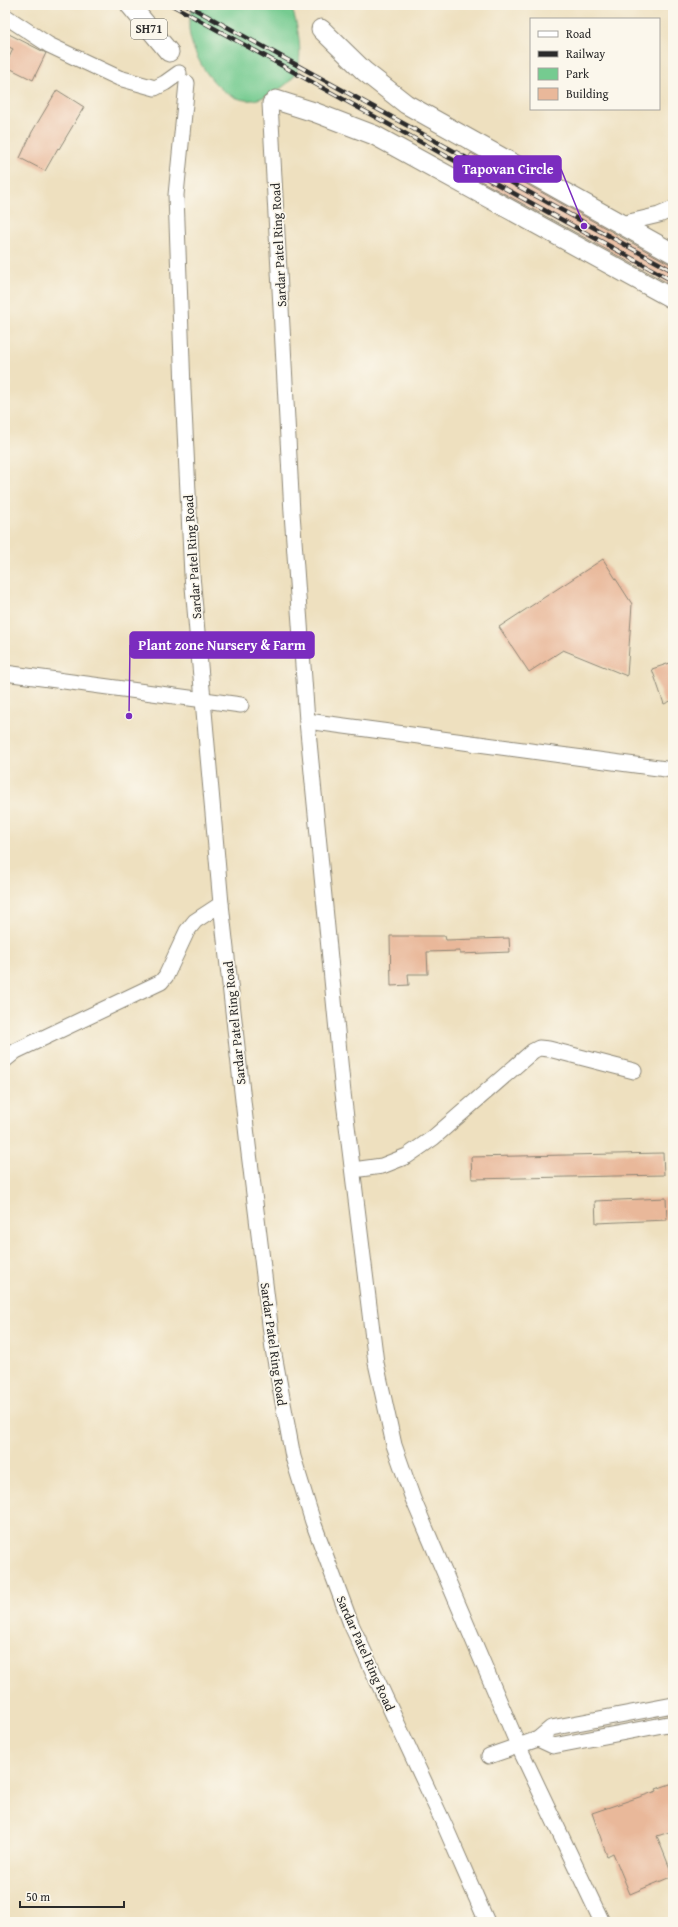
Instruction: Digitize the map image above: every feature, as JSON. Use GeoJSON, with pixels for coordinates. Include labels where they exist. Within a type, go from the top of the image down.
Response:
{"type":"FeatureCollection","features":[{"type":"Feature","properties":{"kind":"main road","name":"SH71"},"geometry":{"type":"LineString","coordinates":[[130,5],[168,52]]}},
{"type":"Feature","properties":{"kind":"main road"},"geometry":{"type":"LineString","coordinates":[[321,29],[364,71],[406,104],[673,253]]}},
{"type":"Feature","properties":{"kind":"main road"},"geometry":{"type":"LineString","coordinates":[[273,101],[314,112],[374,135],[673,300]]}},
{"type":"Feature","properties":{"kind":"street","name":"Sardar Patel Ring Road"},"geometry":{"type":"LineString","coordinates":[[5,16],[49,45],[119,78],[155,88],[165,83],[183,78],[176,195],[183,389],[190,521],[203,700],[221,904],[248,1145],[274,1349],[293,1457],[313,1522],[351,1624],[444,1824],[487,1922]]}},
{"type":"Feature","properties":{"kind":"street","name":"Sardar Patel Ring Road"},"geometry":{"type":"LineString","coordinates":[[273,101],[292,513],[307,721],[343,1093],[376,1364],[384,1407],[394,1445],[413,1499],[518,1745],[602,1922]]}},
{"type":"Feature","properties":{"kind":"street"},"geometry":{"type":"LineString","coordinates":[[621,224],[659,215],[673,209]]}},
{"type":"Feature","properties":{"kind":"street"},"geometry":{"type":"LineString","coordinates":[[5,673],[241,705]]}},
{"type":"Feature","properties":{"kind":"street"},"geometry":{"type":"LineString","coordinates":[[307,721],[673,770]]}},
{"type":"Feature","properties":{"kind":"street"},"geometry":{"type":"LineString","coordinates":[[5,1060],[16,1051],[161,982],[166,976],[187,931],[195,921],[221,904]]}},
{"type":"Feature","properties":{"kind":"street"},"geometry":{"type":"LineString","coordinates":[[352,1170],[382,1166],[408,1156],[432,1138],[533,1051],[539,1048],[549,1049],[634,1071]]}},
{"type":"Feature","properties":{"kind":"street"},"geometry":{"type":"LineString","coordinates":[[489,1756],[538,1739],[551,1728],[673,1705]]}},
{"type":"Feature","properties":{"kind":"street"},"geometry":{"type":"LineString","coordinates":[[538,1739],[553,1746],[673,1723]]}},
{"type":"Feature","properties":{"kind":"green space"},"geometry":{"type":"Polygon","coordinates":[[[193,5],[290,5],[298,29],[300,49],[300,59],[293,78],[277,91],[259,99],[241,99],[229,95],[209,76],[201,65],[195,52],[189,26],[193,5]]]}},
{"type":"Feature","properties":{"kind":"building"},"geometry":{"type":"Polygon","coordinates":[[[5,32],[46,53],[33,80],[5,66],[13,49],[5,45],[5,32]]]}},
{"type":"Feature","properties":{"kind":"building"},"geometry":{"type":"Polygon","coordinates":[[[57,90],[84,107],[45,171],[20,158],[32,132],[57,90]]]}},
{"type":"Feature","properties":{"kind":"building"},"geometry":{"type":"Polygon","coordinates":[[[471,153],[668,263],[673,264],[673,286],[461,170],[471,153]]]}},
{"type":"Feature","properties":{"kind":"building"},"geometry":{"type":"Polygon","coordinates":[[[603,559],[632,604],[627,676],[563,650],[529,672],[499,627],[603,559]]]}},
{"type":"Feature","properties":{"kind":"building"},"geometry":{"type":"Polygon","coordinates":[[[673,662],[673,700],[664,704],[652,669],[673,662]]]}},
{"type":"Feature","properties":{"kind":"building"},"geometry":{"type":"Polygon","coordinates":[[[390,936],[445,936],[446,940],[509,938],[510,952],[460,954],[460,951],[427,952],[428,974],[408,974],[409,985],[391,986],[390,936]]]}},
{"type":"Feature","properties":{"kind":"building"},"geometry":{"type":"Polygon","coordinates":[[[663,1153],[664,1175],[472,1179],[471,1157],[663,1153]]]}},
{"type":"Feature","properties":{"kind":"building"},"geometry":{"type":"Polygon","coordinates":[[[666,1198],[667,1220],[596,1223],[595,1201],[666,1198]]]}},
{"type":"Feature","properties":{"kind":"building"},"geometry":{"type":"Polygon","coordinates":[[[673,1783],[673,1831],[657,1836],[673,1876],[630,1894],[613,1853],[607,1856],[592,1813],[657,1791],[656,1789],[673,1783]]]}},
{"type":"Feature","properties":{"kind":"railway"},"geometry":{"type":"LineString","coordinates":[[172,5],[673,281]]}},
{"type":"Feature","properties":{"kind":"railway"},"geometry":{"type":"LineString","coordinates":[[187,5],[673,271]]}},
{"type":"Feature","properties":{"kind":"place","name":"Tapovan Circle"},"geometry":{"type":"Point","coordinates":[584,226]}},
{"type":"Feature","properties":{"kind":"place","name":"Plant zone Nursery & Farm"},"geometry":{"type":"Point","coordinates":[129,716]}}]}
